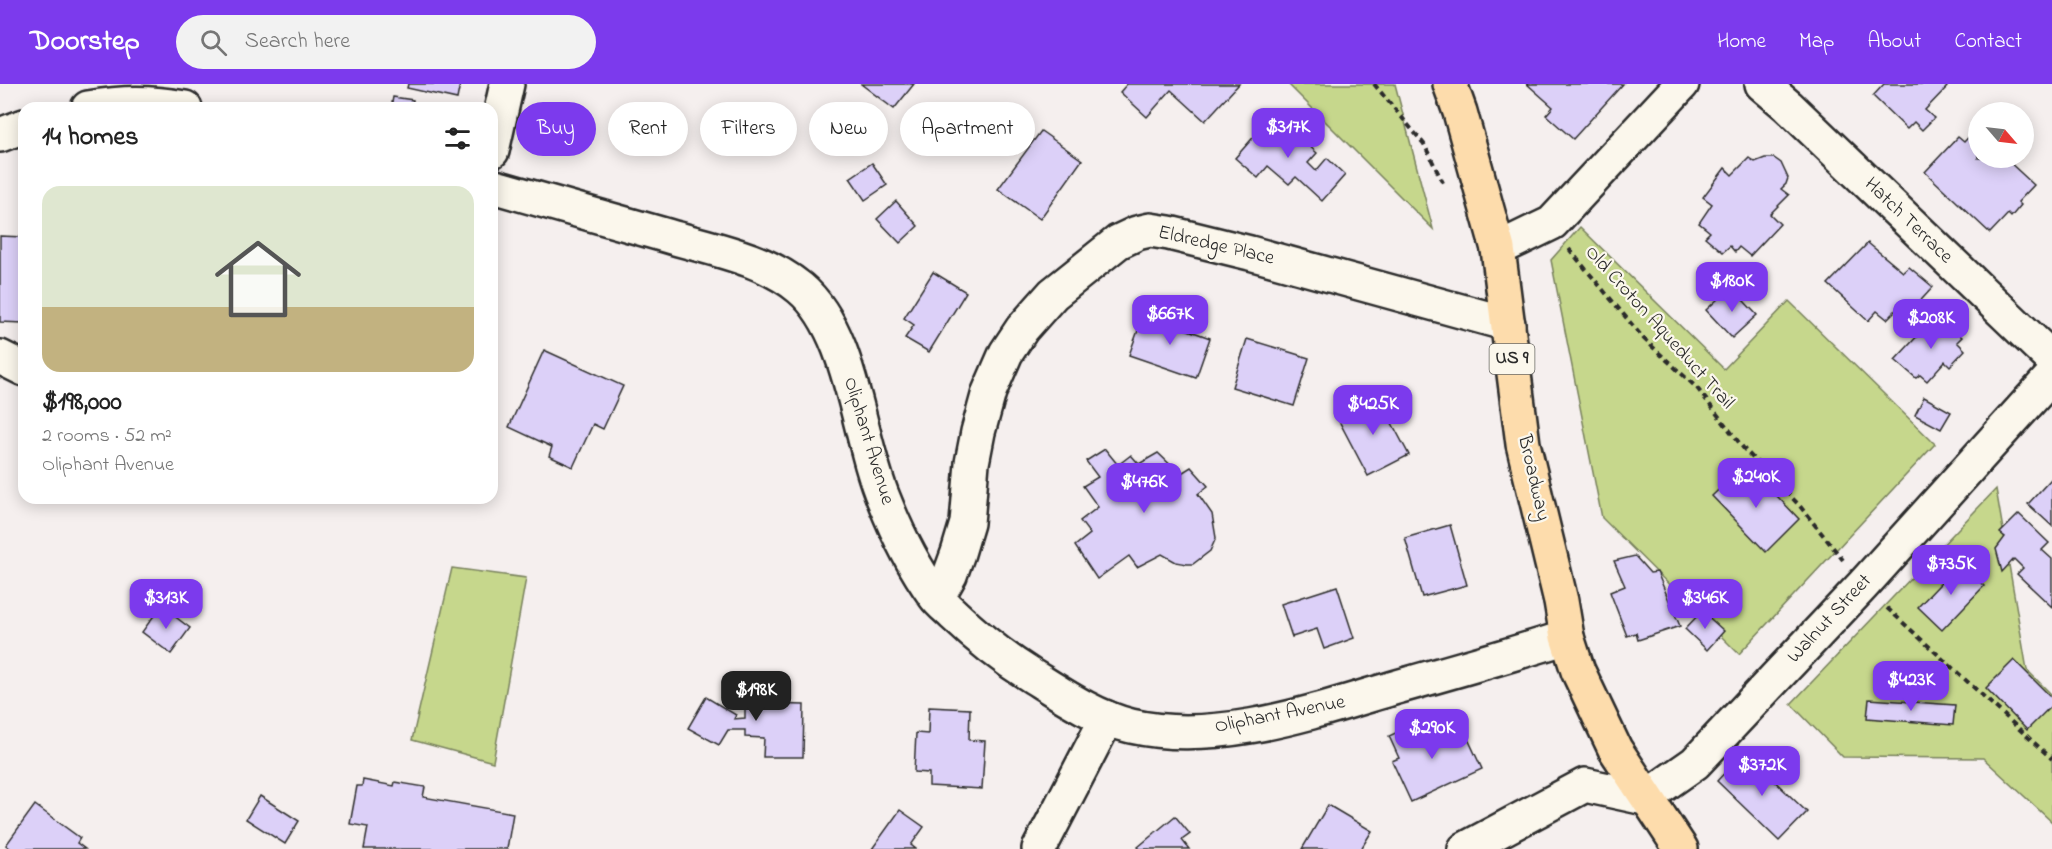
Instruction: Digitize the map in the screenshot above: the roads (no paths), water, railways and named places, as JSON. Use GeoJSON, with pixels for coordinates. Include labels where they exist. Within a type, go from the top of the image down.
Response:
{"type":"FeatureCollection","features":[{"type":"Feature","properties":{"kind":"main road","name":"Broadway"},"geometry":{"type":"LineString","coordinates":[[1449,84],[1460,112],[1498,249],[1523,444],[1561,601],[1567,637],[1578,671],[1615,749],[1645,798],[1681,849]]}},
{"type":"Feature","properties":{"kind":"street"},"geometry":{"type":"LineString","coordinates":[[498,124],[507,84]]}},
{"type":"Feature","properties":{"kind":"street"},"geometry":{"type":"LineString","coordinates":[[1498,249],[1552,223],[1682,84]]}},
{"type":"Feature","properties":{"kind":"street","name":"Hatch Terrace"},"geometry":{"type":"LineString","coordinates":[[1762,84],[2052,359]]}},
{"type":"Feature","properties":{"kind":"street"},"geometry":{"type":"LineString","coordinates":[[0,135],[18,128]]}},
{"type":"Feature","properties":{"kind":"street","name":"Oliphant Avenue"},"geometry":{"type":"LineString","coordinates":[[498,188],[741,258],[785,277],[801,289],[819,306],[830,324],[839,347],[866,448],[883,498],[903,541],[937,598],[976,635],[1016,666],[1071,701],[1107,718],[1133,726],[1177,731],[1227,729],[1307,714],[1567,637]]}},
{"type":"Feature","properties":{"kind":"street","name":"Eldredge Place"},"geometry":{"type":"LineString","coordinates":[[937,598],[950,575],[967,523],[972,463],[978,432],[989,392],[1006,353],[1022,329],[1053,294],[1109,249],[1127,238],[1150,231],[1169,232],[1508,324]]}},
{"type":"Feature","properties":{"kind":"street"},"geometry":{"type":"LineString","coordinates":[[0,357],[18,366]]}},
{"type":"Feature","properties":{"kind":"street","name":"Walnut Street"},"geometry":{"type":"LineString","coordinates":[[1645,798],[1695,763],[1863,585],[2052,376]]}},
{"type":"Feature","properties":{"kind":"street"},"geometry":{"type":"LineString","coordinates":[[1038,849],[1107,718]]}},
{"type":"Feature","properties":{"kind":"street"},"geometry":{"type":"LineString","coordinates":[[1465,849],[1585,785],[1645,798]]}}]}
